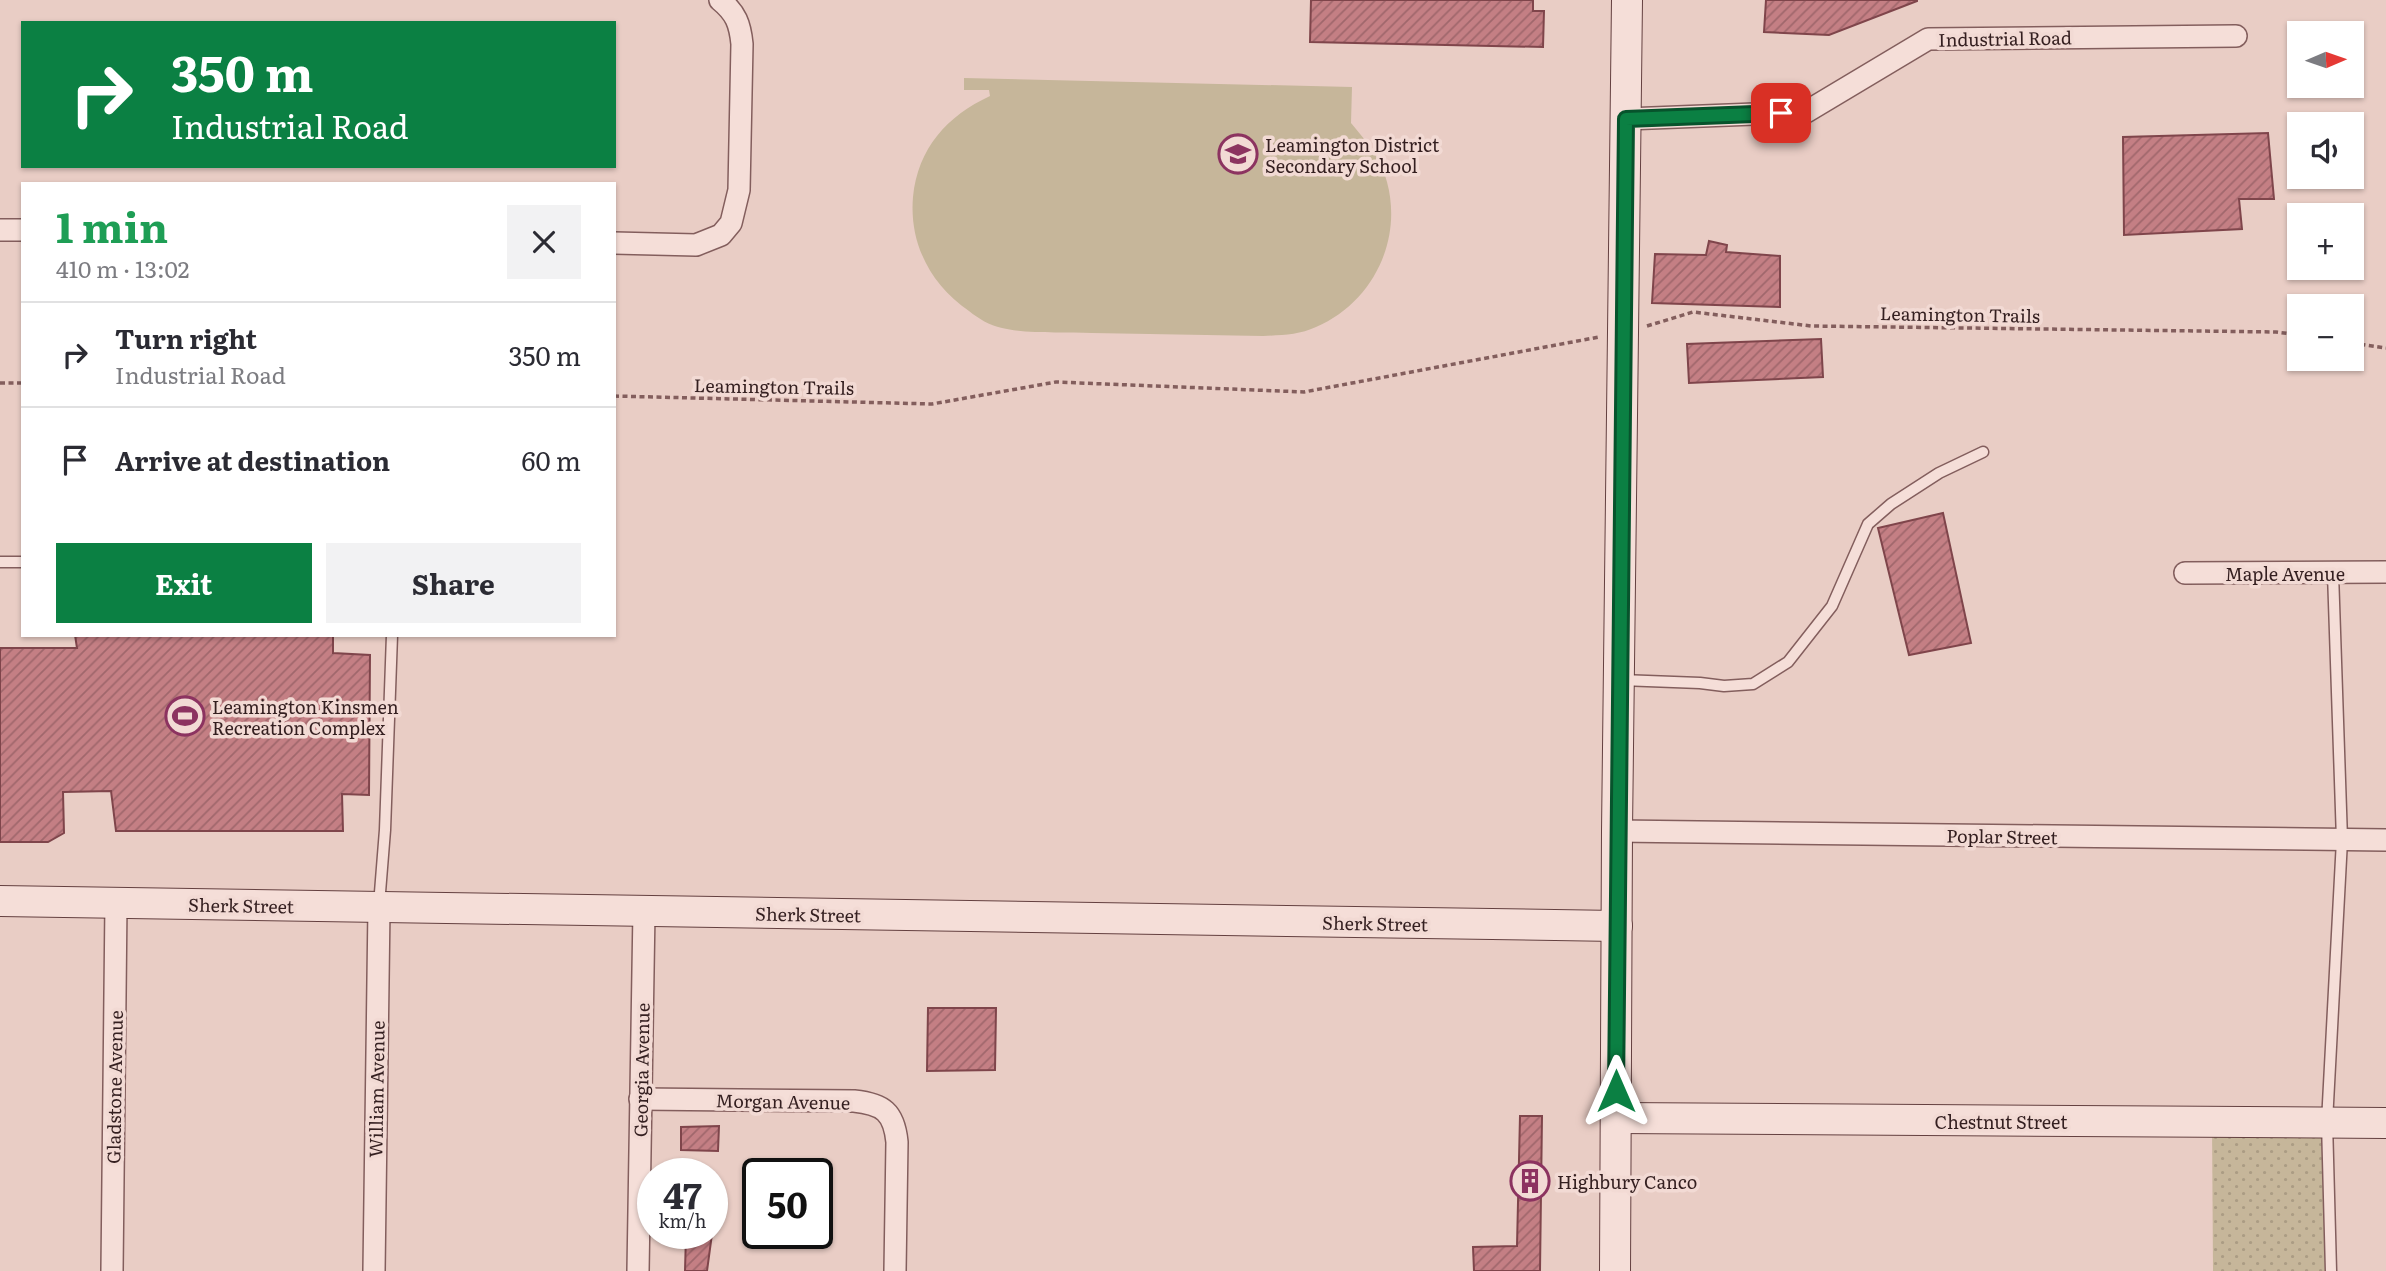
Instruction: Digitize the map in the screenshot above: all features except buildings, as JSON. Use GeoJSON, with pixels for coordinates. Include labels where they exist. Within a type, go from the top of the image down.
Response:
{"type":"FeatureCollection","features":[{"type":"Feature","properties":{"kind":"street"},"geometry":{"type":"LineString","coordinates":[[616,243],[696,245],[721,234],[731,223],[739,190],[742,44],[740,25],[734,12],[720,0]]}},
{"type":"Feature","properties":{"kind":"street"},"geometry":{"type":"LineString","coordinates":[[1615,1271],[1617,831],[1627,0]]}},
{"type":"Feature","properties":{"kind":"street","name":"Industrial Road"},"geometry":{"type":"LineString","coordinates":[[1626,119],[1807,112],[1928,39],[2236,36]]}},
{"type":"Feature","properties":{"kind":"street"},"geometry":{"type":"LineString","coordinates":[[0,230],[21,230]]}},
{"type":"Feature","properties":{"kind":"street","name":"Maple Avenue"},"geometry":{"type":"LineString","coordinates":[[2185,573],[2386,572]]}},
{"type":"Feature","properties":{"kind":"street","name":"Poplar Street"},"geometry":{"type":"LineString","coordinates":[[1617,831],[2386,840]]}},
{"type":"Feature","properties":{"kind":"street","name":"Sherk Street"},"geometry":{"type":"LineString","coordinates":[[0,901],[1617,926]]}},
{"type":"Feature","properties":{"kind":"street","name":"Gladstone Avenue"},"geometry":{"type":"LineString","coordinates":[[112,1271],[116,903]]}},
{"type":"Feature","properties":{"kind":"street","name":"William Avenue"},"geometry":{"type":"LineString","coordinates":[[374,1271],[379,908]]}},
{"type":"Feature","properties":{"kind":"street","name":"Georgia Avenue"},"geometry":{"type":"LineString","coordinates":[[638,1271],[643,911]]}},
{"type":"Feature","properties":{"kind":"street","name":"Morgan Avenue"},"geometry":{"type":"LineString","coordinates":[[640,1100],[854,1101],[872,1103],[884,1109],[895,1125],[897,1142],[894,1271]]}},
{"type":"Feature","properties":{"kind":"street","name":"Chestnut Street"},"geometry":{"type":"LineString","coordinates":[[1616,1118],[2386,1124]]}},
{"type":"Feature","properties":{"kind":"lane"},"geometry":{"type":"LineString","coordinates":[[1619,680],[1724,686],[1753,684],[1788,662],[1832,606],[1868,524],[1900,498],[1939,473],[1983,452]]}},
{"type":"Feature","properties":{"kind":"lane"},"geometry":{"type":"LineString","coordinates":[[0,562],[21,562]]}},
{"type":"Feature","properties":{"kind":"lane"},"geometry":{"type":"LineString","coordinates":[[2331,1271],[2327,1122],[2342,840],[2333,573]]}},
{"type":"Feature","properties":{"kind":"lane"},"geometry":{"type":"LineString","coordinates":[[379,908],[385,830],[391,637]]}},
{"type":"Feature","properties":{"kind":"path","name":"Leamington Trails"},"geometry":{"type":"LineString","coordinates":[[616,397],[932,404],[1056,382],[1304,392],[1623,333],[1693,312],[1811,326],[2287,333]]}},
{"type":"Feature","properties":{"kind":"path"},"geometry":{"type":"LineString","coordinates":[[2364,345],[2386,348]]}},
{"type":"Feature","properties":{"kind":"path"},"geometry":{"type":"LineString","coordinates":[[0,383],[21,383]]}},
{"type":"Feature","properties":{"kind":"shaded area"},"geometry":{"type":"Polygon","coordinates":[[[964,78],[1352,87],[1351,123],[1381,165],[1391,204],[1391,226],[1378,268],[1353,303],[1336,316],[1310,330],[1290,334],[1263,336],[1035,332],[1012,330],[988,323],[956,301],[934,276],[919,247],[913,214],[916,179],[928,149],[948,124],[990,96],[989,90],[964,90],[964,78]]]}},
{"type":"Feature","properties":{"kind":"shaded area"},"geometry":{"type":"Polygon","coordinates":[[[2327,1122],[2329,1271],[2213,1271],[2212,1123],[2327,1122]]]}},
{"type":"Feature","properties":{"kind":"place","name":"Leamington District Secondary School"},"geometry":{"type":"Point","coordinates":[1238,154]}},
{"type":"Feature","properties":{"kind":"place","name":"Leamington Kinsmen Recreation Complex"},"geometry":{"type":"Point","coordinates":[185,716]}},
{"type":"Feature","properties":{"kind":"place","name":"Highbury Canco"},"geometry":{"type":"Point","coordinates":[1530,1181]}},
{"type":"Feature","properties":{"kind":"route"},"geometry":{"type":"LineString","coordinates":[[1616,1091],[1626,119],[1781,113]]}}]}
